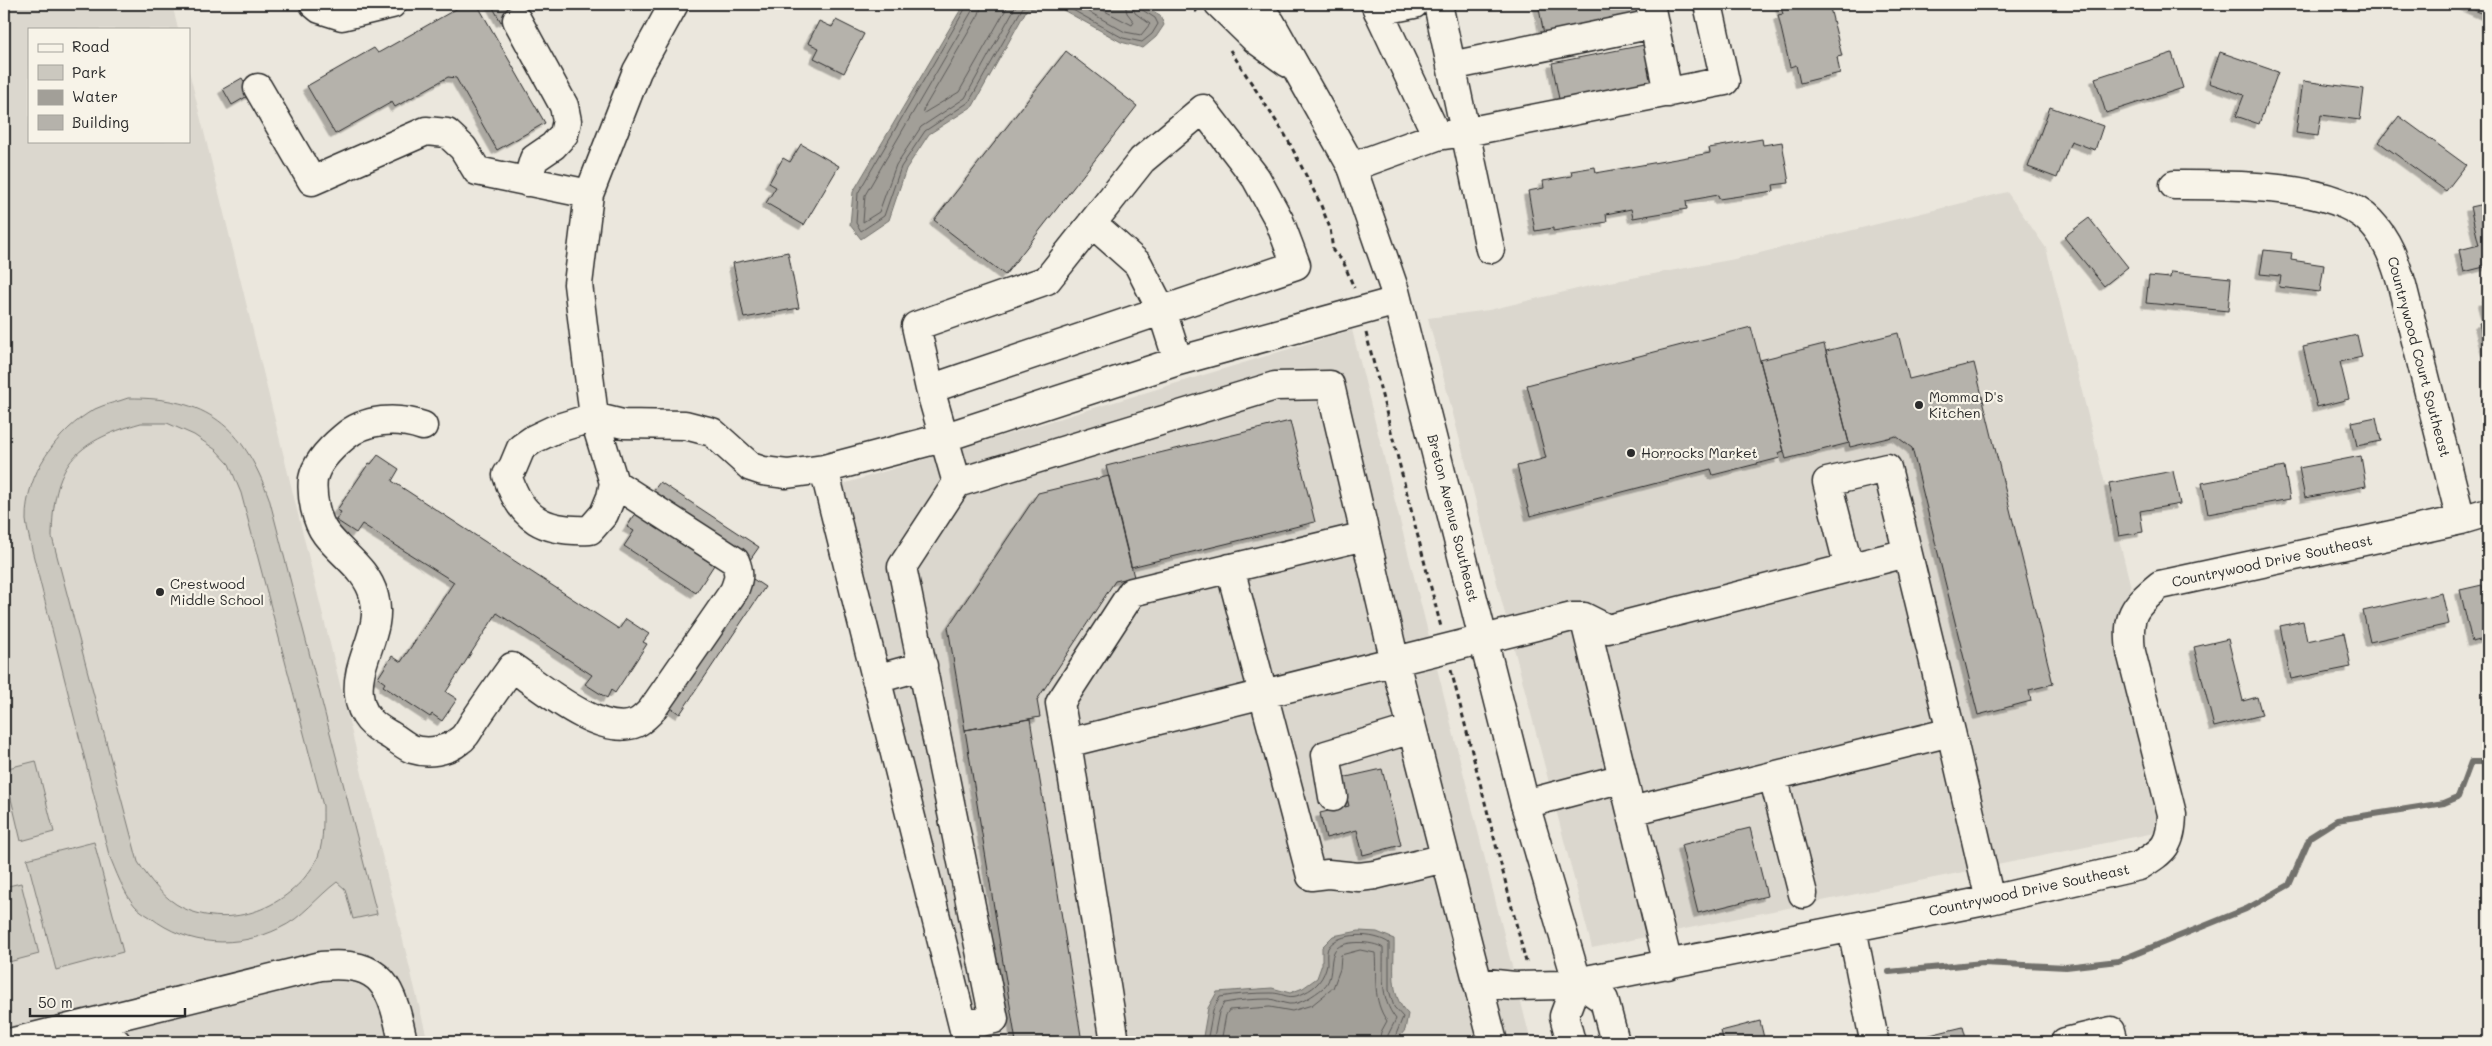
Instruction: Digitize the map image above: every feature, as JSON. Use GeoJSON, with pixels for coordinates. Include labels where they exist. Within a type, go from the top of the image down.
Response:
{"type":"FeatureCollection","features":[{"type":"Feature","properties":{"kind":"street"},"geometry":{"type":"LineString","coordinates":[[314,4],[320,9],[342,16],[392,4]]}},
{"type":"Feature","properties":{"kind":"street","name":"Breton Avenue Southeast"},"geometry":{"type":"LineString","coordinates":[[1255,4],[1271,23],[1352,167],[1397,301],[1525,804],[1577,981]]}},
{"type":"Feature","properties":{"kind":"street"},"geometry":{"type":"LineString","coordinates":[[1414,4],[1377,8],[1437,136]]}},
{"type":"Feature","properties":{"kind":"street"},"geometry":{"type":"LineString","coordinates":[[1438,4],[1490,248]]}},
{"type":"Feature","properties":{"kind":"street"},"geometry":{"type":"LineString","coordinates":[[1352,167],[1437,136],[1466,132],[1725,81],[1708,4]]}},
{"type":"Feature","properties":{"kind":"street"},"geometry":{"type":"LineString","coordinates":[[671,5],[637,71],[589,194],[578,284],[594,417],[614,483],[611,497],[604,514],[590,530],[566,531],[535,521],[513,496],[507,475],[513,467],[521,448],[532,440],[555,429],[594,417],[623,424],[685,425],[712,432],[751,467],[763,471],[787,474],[824,469],[946,437],[1178,361],[1397,301]]}},
{"type":"Feature","properties":{"kind":"street","name":"Breton Avenue Southeast"},"geometry":{"type":"LineString","coordinates":[[1209,9],[1256,38],[1296,69]]}},
{"type":"Feature","properties":{"kind":"street"},"geometry":{"type":"LineString","coordinates":[[1451,66],[1652,14],[1668,92]]}},
{"type":"Feature","properties":{"kind":"street"},"geometry":{"type":"LineString","coordinates":[[517,20],[564,106],[567,120],[564,134],[553,146],[534,159],[527,182]]}},
{"type":"Feature","properties":{"kind":"street"},"geometry":{"type":"LineString","coordinates":[[258,88],[312,181],[426,131],[447,133],[463,148],[477,171],[589,194]]}},
{"type":"Feature","properties":{"kind":"street"},"geometry":{"type":"LineString","coordinates":[[930,389],[1296,265],[1280,220],[1256,178],[1204,109],[1142,160],[1047,280],[916,326],[930,389],[946,437],[957,483]]}},
{"type":"Feature","properties":{"kind":"street","name":"Countrywood Court Southeast"},"geometry":{"type":"LineString","coordinates":[[2174,185],[2232,185],[2302,192],[2345,204],[2369,220],[2391,248],[2461,520]]}},
{"type":"Feature","properties":{"kind":"street"},"geometry":{"type":"LineString","coordinates":[[1092,223],[1138,264],[1162,311],[1178,361]]}},
{"type":"Feature","properties":{"kind":"street"},"geometry":{"type":"LineString","coordinates":[[824,469],[965,1034],[994,1019],[902,567],[957,483],[1276,386],[1330,385],[1395,662],[1493,1042]]}},
{"type":"Feature","properties":{"kind":"street"},"geometry":{"type":"LineString","coordinates":[[423,426],[404,419],[386,420],[365,425],[346,435],[333,447],[322,461],[313,479],[316,512],[325,533],[360,569],[374,595],[377,612],[375,627],[359,676],[359,696],[362,710],[372,724],[412,749],[431,752],[445,749],[460,741],[512,667],[587,717],[607,724],[621,726],[636,723],[651,711],[734,591],[739,580],[739,570],[735,561],[614,483]]}},
{"type":"Feature","properties":{"kind":"street"},"geometry":{"type":"LineString","coordinates":[[1849,568],[1827,482],[1887,468],[1990,900]]}},
{"type":"Feature","properties":{"kind":"street","name":"Countrywood Drive Southeast"},"geometry":{"type":"LineString","coordinates":[[1477,982],[1561,985],[1990,900],[2139,866],[2157,854],[2171,836],[2172,814],[2131,652],[2129,628],[2138,603],[2160,585],[2461,520],[2488,512]]}},
{"type":"Feature","properties":{"kind":"street"},"geometry":{"type":"LineString","coordinates":[[1115,1042],[1060,703],[1132,592],[1365,536]]}},
{"type":"Feature","properties":{"kind":"street"},"geometry":{"type":"LineString","coordinates":[[1067,743],[1572,617],[1584,617],[1608,629],[1907,553]]}},
{"type":"Feature","properties":{"kind":"street"},"geometry":{"type":"LineString","coordinates":[[1230,568],[1311,876],[1328,874],[1359,877],[1375,875],[1445,858]]}},
{"type":"Feature","properties":{"kind":"street"},"geometry":{"type":"LineString","coordinates":[[1584,617],[1668,965]]}},
{"type":"Feature","properties":{"kind":"street"},"geometry":{"type":"LineString","coordinates":[[876,679],[923,666]]}},
{"type":"Feature","properties":{"kind":"street"},"geometry":{"type":"LineString","coordinates":[[1332,797],[1326,755],[1412,729]]}},
{"type":"Feature","properties":{"kind":"street"},"geometry":{"type":"LineString","coordinates":[[1631,811],[1951,732]]}},
{"type":"Feature","properties":{"kind":"street"},"geometry":{"type":"LineString","coordinates":[[1773,776],[1803,894]]}},
{"type":"Feature","properties":{"kind":"street"},"geometry":{"type":"LineString","coordinates":[[1525,804],[1623,778]]}},
{"type":"Feature","properties":{"kind":"street"},"geometry":{"type":"LineString","coordinates":[[1852,928],[1874,1040]]}},
{"type":"Feature","properties":{"kind":"street"},"geometry":{"type":"LineString","coordinates":[[13,1042],[321,966],[342,964],[359,967],[374,975],[386,986],[395,1002],[403,1042]]}},
{"type":"Feature","properties":{"kind":"street"},"geometry":{"type":"LineString","coordinates":[[1571,1042],[1564,1016],[1577,981],[1604,1000],[1615,1042]]}},
{"type":"Feature","properties":{"kind":"street"},"geometry":{"type":"LineString","coordinates":[[83,1026],[116,1042]]}},
{"type":"Feature","properties":{"kind":"street"},"geometry":{"type":"LineString","coordinates":[[2066,1042],[2111,1030],[2114,1042]]}},
{"type":"Feature","properties":{"kind":"path"},"geometry":{"type":"LineString","coordinates":[[1188,4],[1209,9]]}},
{"type":"Feature","properties":{"kind":"path"},"geometry":{"type":"LineString","coordinates":[[1229,49],[1287,138],[1316,195],[1330,228],[1334,251],[1343,261],[1361,311],[1532,985]]}},
{"type":"Feature","properties":{"kind":"shaded area","name":"Crestwood Middle School"},"geometry":{"type":"Polygon","coordinates":[[[4,4],[172,4],[178,28],[28,28],[28,142],[190,142],[190,75],[428,1042],[4,1042],[4,4]]]}},
{"type":"Feature","properties":{"kind":"shaded area"},"geometry":{"type":"Polygon","coordinates":[[[2007,192],[2046,248],[2174,759],[2188,826],[1592,948],[1428,318],[1489,310],[1594,285],[1735,259],[2007,192]]]}},
{"type":"Feature","properties":{"kind":"shaded area"},"geometry":{"type":"Polygon","coordinates":[[[1352,330],[1531,1042],[963,1042],[843,484],[1352,330]]]}},
{"type":"Feature","properties":{"kind":"green space"},"geometry":{"type":"Polygon","coordinates":[[[128,398],[156,399],[180,403],[200,410],[234,434],[259,473],[269,498],[377,914],[353,919],[345,889],[337,882],[295,919],[280,928],[264,935],[247,939],[213,942],[181,934],[165,927],[137,907],[123,888],[109,855],[26,520],[27,503],[37,471],[56,441],[81,418],[95,409],[128,398]],[[141,423],[118,430],[83,449],[71,461],[63,475],[57,492],[53,512],[52,537],[138,862],[163,894],[183,908],[220,917],[239,915],[257,911],[274,903],[304,879],[315,863],[320,850],[323,806],[241,493],[229,464],[216,450],[194,435],[167,423],[141,423]]]}},
{"type":"Feature","properties":{"kind":"green space"},"geometry":{"type":"Polygon","coordinates":[[[36,761],[54,832],[21,841],[4,769],[36,761]]]}},
{"type":"Feature","properties":{"kind":"green space"},"geometry":{"type":"Polygon","coordinates":[[[94,842],[123,952],[56,970],[27,859],[94,842]]]}},
{"type":"Feature","properties":{"kind":"green space"},"geometry":{"type":"Polygon","coordinates":[[[21,883],[39,954],[5,963],[4,887],[21,883]]]}},
{"type":"Feature","properties":{"kind":"water"},"geometry":{"type":"Polygon","coordinates":[[[964,4],[1140,4],[1160,15],[1164,25],[1156,37],[1143,48],[1121,42],[1056,6],[1027,9],[973,106],[929,134],[906,169],[889,220],[861,239],[850,225],[853,192],[964,4]]]}},
{"type":"Feature","properties":{"kind":"water"},"geometry":{"type":"Polygon","coordinates":[[[1359,931],[1377,932],[1394,939],[1395,989],[1402,1006],[1408,1014],[1405,1030],[1398,1039],[1398,1042],[1202,1042],[1208,1008],[1217,992],[1272,988],[1290,993],[1303,988],[1317,978],[1322,964],[1322,947],[1333,936],[1359,931]]]}},
{"type":"Feature","properties":{"kind":"building"},"geometry":{"type":"Polygon","coordinates":[[[465,4],[477,4],[545,123],[497,150],[456,78],[448,77],[395,107],[392,102],[335,134],[307,86],[374,48],[378,53],[465,4]]]}},
{"type":"Feature","properties":{"kind":"building"},"geometry":{"type":"Polygon","coordinates":[[[491,4],[508,4],[514,15],[501,22],[491,4]]]}},
{"type":"Feature","properties":{"kind":"building"},"geometry":{"type":"Polygon","coordinates":[[[1538,4],[1640,4],[1642,14],[1544,34],[1538,4]]]}},
{"type":"Feature","properties":{"kind":"building"},"geometry":{"type":"Polygon","coordinates":[[[1780,4],[1829,4],[1842,56],[1837,57],[1840,73],[1800,83],[1796,65],[1790,67],[1778,15],[1783,14],[1780,4]]]}},
{"type":"Feature","properties":{"kind":"building"},"geometry":{"type":"Polygon","coordinates":[[[2461,4],[2488,4],[2488,16],[2461,4]]]}},
{"type":"Feature","properties":{"kind":"building"},"geometry":{"type":"Polygon","coordinates":[[[836,20],[864,34],[844,73],[814,58],[819,48],[808,43],[819,21],[832,27],[836,20]]]}},
{"type":"Feature","properties":{"kind":"building"},"geometry":{"type":"Polygon","coordinates":[[[1649,44],[1657,80],[1559,99],[1552,63],[1649,44]]]}},
{"type":"Feature","properties":{"kind":"building"},"geometry":{"type":"Polygon","coordinates":[[[1066,51],[1137,106],[1005,275],[934,220],[1066,51]]]}},
{"type":"Feature","properties":{"kind":"building"},"geometry":{"type":"Polygon","coordinates":[[[2220,52],[2278,72],[2259,124],[2236,116],[2244,95],[2209,83],[2220,52]]]}},
{"type":"Feature","properties":{"kind":"building"},"geometry":{"type":"Polygon","coordinates":[[[2172,53],[2183,88],[2106,113],[2095,78],[2172,53]]]}},
{"type":"Feature","properties":{"kind":"building"},"geometry":{"type":"Polygon","coordinates":[[[242,78],[251,94],[232,105],[223,89],[242,78]]]}},
{"type":"Feature","properties":{"kind":"building"},"geometry":{"type":"Polygon","coordinates":[[[2303,81],[2364,89],[2360,120],[2321,115],[2318,136],[2296,133],[2303,81]]]}},
{"type":"Feature","properties":{"kind":"building"},"geometry":{"type":"Polygon","coordinates":[[[2050,107],[2103,126],[2095,150],[2071,141],[2057,178],[2028,167],[2050,107]]]}},
{"type":"Feature","properties":{"kind":"building"},"geometry":{"type":"Polygon","coordinates":[[[2399,116],[2466,165],[2446,191],[2379,142],[2399,116]]]}},
{"type":"Feature","properties":{"kind":"building"},"geometry":{"type":"Polygon","coordinates":[[[1762,139],[1763,145],[1782,142],[1789,183],[1773,185],[1774,191],[1719,199],[1718,195],[1686,201],[1687,209],[1633,218],[1631,209],[1606,214],[1607,222],[1553,231],[1553,228],[1535,231],[1528,191],[1544,188],[1543,181],[1572,176],[1571,171],[1595,167],[1596,173],[1710,153],[1709,148],[1762,139]]]}},
{"type":"Feature","properties":{"kind":"building"},"geometry":{"type":"Polygon","coordinates":[[[801,144],[839,166],[804,225],[766,203],[776,187],[769,183],[783,158],[790,162],[801,144]]]}},
{"type":"Feature","properties":{"kind":"building"},"geometry":{"type":"Polygon","coordinates":[[[2488,203],[2488,266],[2464,272],[2459,250],[2479,245],[2470,207],[2488,203]]]}},
{"type":"Feature","properties":{"kind":"building"},"geometry":{"type":"Polygon","coordinates":[[[2089,218],[2128,267],[2104,286],[2064,237],[2089,218]]]}},
{"type":"Feature","properties":{"kind":"building"},"geometry":{"type":"Polygon","coordinates":[[[2264,250],[2292,253],[2291,260],[2324,265],[2320,292],[2279,287],[2281,276],[2260,274],[2264,250]]]}},
{"type":"Feature","properties":{"kind":"building"},"geometry":{"type":"Polygon","coordinates":[[[788,252],[799,308],[744,318],[733,263],[788,252]]]}},
{"type":"Feature","properties":{"kind":"building"},"geometry":{"type":"Polygon","coordinates":[[[2171,272],[2231,278],[2228,311],[2146,303],[2149,276],[2170,278],[2171,272]]]}},
{"type":"Feature","properties":{"kind":"building"},"geometry":{"type":"Polygon","coordinates":[[[2488,300],[2488,350],[2486,351],[2479,323],[2487,321],[2482,301],[2488,300]]]}},
{"type":"Feature","properties":{"kind":"building"},"geometry":{"type":"Polygon","coordinates":[[[1751,327],[1784,451],[1778,453],[1780,458],[1713,475],[1711,469],[1530,516],[1517,466],[1546,458],[1527,385],[1751,327]]]}},
{"type":"Feature","properties":{"kind":"building"},"geometry":{"type":"Polygon","coordinates":[[[1898,333],[1909,379],[1974,363],[2053,684],[2029,690],[2031,701],[1978,715],[1912,448],[1896,436],[1850,447],[1826,351],[1898,333]]]}},
{"type":"Feature","properties":{"kind":"building"},"geometry":{"type":"Polygon","coordinates":[[[2357,335],[2362,357],[2340,362],[2349,399],[2317,407],[2303,347],[2357,335]]]}},
{"type":"Feature","properties":{"kind":"building"},"geometry":{"type":"Polygon","coordinates":[[[1824,344],[1849,443],[1786,459],[1760,360],[1824,344]]]}},
{"type":"Feature","properties":{"kind":"building"},"geometry":{"type":"Polygon","coordinates":[[[2376,417],[2381,441],[2357,446],[2352,422],[2376,417]]]}},
{"type":"Feature","properties":{"kind":"building"},"geometry":{"type":"Polygon","coordinates":[[[1290,421],[1315,522],[1131,567],[1106,466],[1290,421]]]}},
{"type":"Feature","properties":{"kind":"building"},"geometry":{"type":"Polygon","coordinates":[[[378,455],[399,469],[392,481],[619,629],[626,619],[649,634],[643,642],[647,644],[615,693],[611,690],[607,698],[585,684],[592,675],[497,613],[446,692],[457,699],[442,721],[432,714],[430,717],[383,686],[385,683],[378,678],[392,656],[401,662],[454,582],[362,524],[356,533],[336,520],[341,512],[337,510],[369,463],[371,464],[378,455]]]}},
{"type":"Feature","properties":{"kind":"building"},"geometry":{"type":"Polygon","coordinates":[[[2361,456],[2366,486],[2305,498],[2299,468],[2361,456]]]}},
{"type":"Feature","properties":{"kind":"building"},"geometry":{"type":"Polygon","coordinates":[[[2284,467],[2290,499],[2208,514],[2202,483],[2284,467]]]}},
{"type":"Feature","properties":{"kind":"building"},"geometry":{"type":"Polygon","coordinates":[[[2173,471],[2180,504],[2140,511],[2143,532],[2119,536],[2109,483],[2173,471]]]}},
{"type":"Feature","properties":{"kind":"building"},"geometry":{"type":"Polygon","coordinates":[[[1109,476],[1134,577],[1115,581],[1037,700],[1040,717],[965,730],[948,627],[1038,493],[1109,476]]]}},
{"type":"Feature","properties":{"kind":"building"},"geometry":{"type":"Polygon","coordinates":[[[660,482],[759,547],[750,560],[650,495],[660,482]]]}},
{"type":"Feature","properties":{"kind":"building"},"geometry":{"type":"Polygon","coordinates":[[[636,513],[714,565],[696,593],[624,546],[634,531],[627,527],[636,513]]]}},
{"type":"Feature","properties":{"kind":"building"},"geometry":{"type":"Polygon","coordinates":[[[753,579],[765,587],[680,714],[668,706],[753,579]]]}},
{"type":"Feature","properties":{"kind":"building"},"geometry":{"type":"Polygon","coordinates":[[[2482,585],[2486,603],[2488,602],[2488,638],[2472,642],[2460,590],[2482,585]]]}},
{"type":"Feature","properties":{"kind":"building"},"geometry":{"type":"Polygon","coordinates":[[[2442,593],[2449,624],[2370,642],[2363,611],[2442,593]]]}},
{"type":"Feature","properties":{"kind":"building"},"geometry":{"type":"Polygon","coordinates":[[[2303,621],[2307,641],[2344,633],[2351,667],[2291,679],[2280,626],[2303,621]]]}},
{"type":"Feature","properties":{"kind":"building"},"geometry":{"type":"Polygon","coordinates":[[[2228,639],[2243,701],[2257,697],[2262,715],[2214,727],[2194,647],[2228,639]]]}},
{"type":"Feature","properties":{"kind":"building"},"geometry":{"type":"Polygon","coordinates":[[[1030,719],[1082,1042],[1016,1042],[965,730],[1030,719]]]}},
{"type":"Feature","properties":{"kind":"building"},"geometry":{"type":"Polygon","coordinates":[[[1382,769],[1401,845],[1363,855],[1357,830],[1326,838],[1320,813],[1349,806],[1342,778],[1382,769]]]}},
{"type":"Feature","properties":{"kind":"building"},"geometry":{"type":"Polygon","coordinates":[[[1750,828],[1767,896],[1698,913],[1681,845],[1750,828]]]}},
{"type":"Feature","properties":{"kind":"building"},"geometry":{"type":"Polygon","coordinates":[[[1760,1021],[1765,1042],[1724,1042],[1721,1031],[1760,1021]]]}},
{"type":"Feature","properties":{"kind":"building"},"geometry":{"type":"Polygon","coordinates":[[[1963,1027],[1967,1042],[1913,1042],[1913,1039],[1963,1027]]]}},
{"type":"Feature","properties":{"kind":"waterway"},"geometry":{"type":"LineString","coordinates":[[1889,972],[1983,963],[2066,967],[2118,961],[2246,909],[2289,885],[2310,837],[2337,820],[2444,803],[2458,797],[2471,762],[2488,762]]}},
{"type":"Feature","properties":{"kind":"place","name":"Momma D's Kitchen"},"geometry":{"type":"Point","coordinates":[1919,405]}},
{"type":"Feature","properties":{"kind":"place","name":"Horrocks Market"},"geometry":{"type":"Point","coordinates":[1631,453]}},
{"type":"Feature","properties":{"kind":"place","name":"Crestwood Middle School"},"geometry":{"type":"Point","coordinates":[160,592]}}]}
